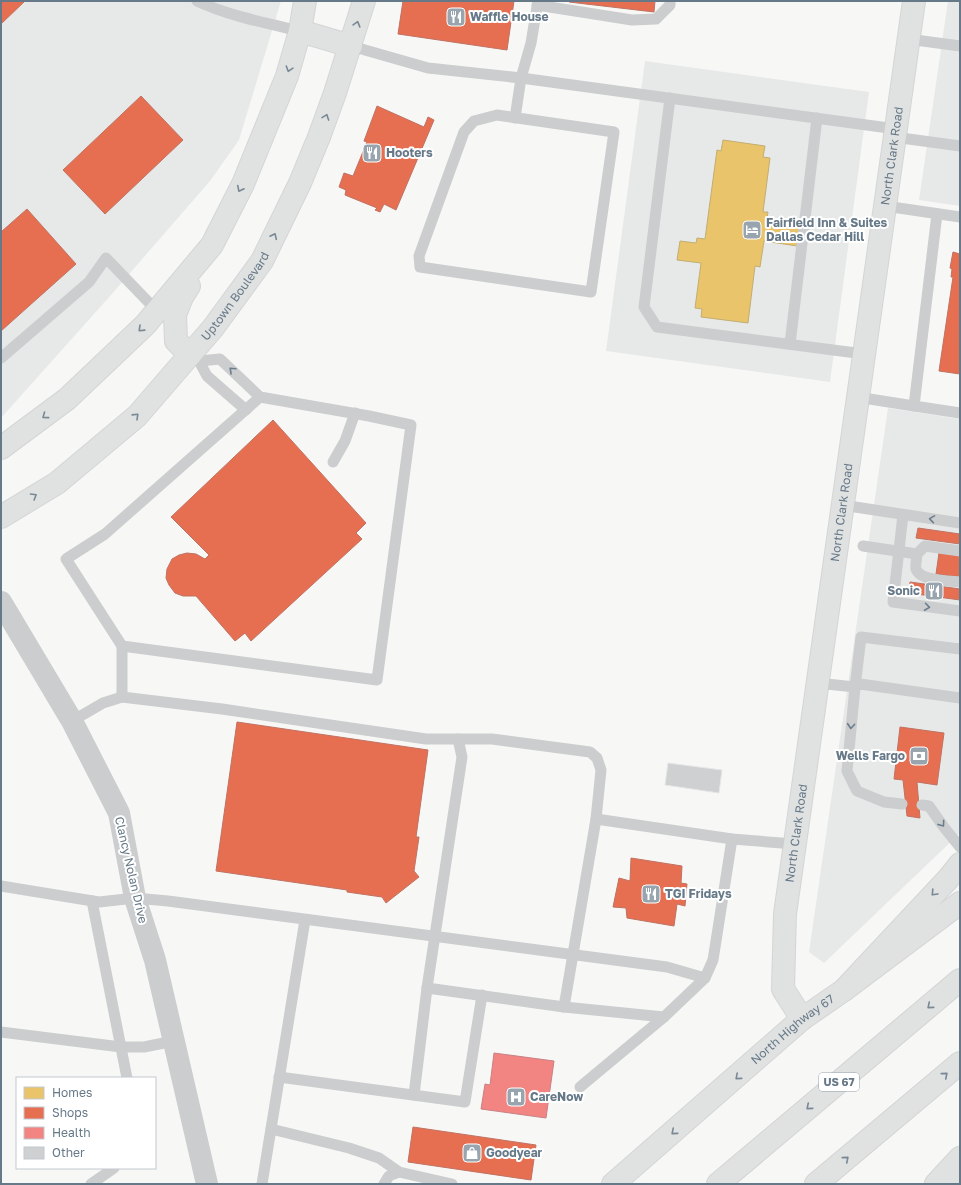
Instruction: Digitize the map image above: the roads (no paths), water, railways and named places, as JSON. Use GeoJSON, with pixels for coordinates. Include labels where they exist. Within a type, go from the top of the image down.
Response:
{"type":"FeatureCollection","features":[{"type":"Feature","properties":{"kind":"main road"},"geometry":{"type":"LineString","coordinates":[[195,358],[176,341],[174,314],[212,245],[243,184],[268,125],[287,76],[300,31],[305,1]]}},
{"type":"Feature","properties":{"kind":"main road","name":"Uptown Boulevard"},"geometry":{"type":"LineString","coordinates":[[1,517],[57,483],[137,416],[195,358],[213,328],[262,261],[300,184],[336,93],[364,1]]}},
{"type":"Feature","properties":{"kind":"main road","name":"North Clark Road"},"geometry":{"type":"LineString","coordinates":[[802,1019],[783,989],[784,914],[914,1]]}},
{"type":"Feature","properties":{"kind":"main road"},"geometry":{"type":"LineString","coordinates":[[300,31],[351,46]]}},
{"type":"Feature","properties":{"kind":"main road"},"geometry":{"type":"LineString","coordinates":[[1,448],[67,399],[145,325],[212,245]]}},
{"type":"Feature","properties":{"kind":"main road","name":"North Highway 67"},"geometry":{"type":"LineString","coordinates":[[613,1184],[802,1019],[844,990],[948,879],[960,864]]}},
{"type":"Feature","properties":{"kind":"main road"},"geometry":{"type":"LineString","coordinates":[[844,990],[960,903]]}},
{"type":"Feature","properties":{"kind":"main road","name":"US 67"},"geometry":{"type":"LineString","coordinates":[[718,1184],[960,980]]}},
{"type":"Feature","properties":{"kind":"main road"},"geometry":{"type":"LineString","coordinates":[[816,1184],[960,1063]]}},
{"type":"Feature","properties":{"kind":"main road"},"geometry":{"type":"LineString","coordinates":[[936,1184],[960,1158]]}},
{"type":"Feature","properties":{"kind":"main road"},"geometry":{"type":"LineString","coordinates":[[945,1184],[960,1176]]}},
{"type":"Feature","properties":{"kind":"street","name":"Clancy Nolan Drive"},"geometry":{"type":"LineString","coordinates":[[1,602],[72,722],[118,813],[135,898],[155,960],[207,1184]]}},
{"type":"Feature","properties":{"kind":"lane"},"geometry":{"type":"LineString","coordinates":[[197,1],[208,6],[248,18],[300,31]]}},
{"type":"Feature","properties":{"kind":"lane"},"geometry":{"type":"LineString","coordinates":[[515,118],[521,78],[531,43],[537,3],[632,20],[656,18],[670,5],[670,1]]}},
{"type":"Feature","properties":{"kind":"lane"},"geometry":{"type":"LineString","coordinates":[[908,39],[960,46]]}},
{"type":"Feature","properties":{"kind":"lane"},"geometry":{"type":"LineString","coordinates":[[351,46],[428,68],[521,78],[817,118],[960,146]]}},
{"type":"Feature","properties":{"kind":"lane"},"geometry":{"type":"LineString","coordinates":[[670,98],[644,307],[657,327],[864,354]]}},
{"type":"Feature","properties":{"kind":"lane"},"geometry":{"type":"LineString","coordinates":[[497,115],[515,118],[614,132],[591,292],[420,267],[419,256],[464,132],[474,120],[497,115]]}},
{"type":"Feature","properties":{"kind":"lane"},"geometry":{"type":"LineString","coordinates":[[790,344],[817,118]]}},
{"type":"Feature","properties":{"kind":"lane"},"geometry":{"type":"LineString","coordinates":[[885,206],[960,217]]}},
{"type":"Feature","properties":{"kind":"lane"},"geometry":{"type":"LineString","coordinates":[[914,406],[937,214]]}},
{"type":"Feature","properties":{"kind":"lane"},"geometry":{"type":"LineString","coordinates":[[1,358],[89,282],[106,258],[157,311]]}},
{"type":"Feature","properties":{"kind":"lane"},"geometry":{"type":"LineString","coordinates":[[122,646],[378,680],[411,425],[355,413],[260,397],[220,359],[195,358]]}},
{"type":"Feature","properties":{"kind":"lane"},"geometry":{"type":"LineString","coordinates":[[195,358],[207,376],[246,410]]}},
{"type":"Feature","properties":{"kind":"lane"},"geometry":{"type":"LineString","coordinates":[[122,697],[122,646],[66,559],[105,534],[260,397]]}},
{"type":"Feature","properties":{"kind":"lane"},"geometry":{"type":"LineString","coordinates":[[857,398],[960,413]]}},
{"type":"Feature","properties":{"kind":"lane"},"geometry":{"type":"LineString","coordinates":[[333,462],[345,441],[355,413]]}},
{"type":"Feature","properties":{"kind":"lane"},"geometry":{"type":"LineString","coordinates":[[842,505],[960,523]]}},
{"type":"Feature","properties":{"kind":"lane"},"geometry":{"type":"LineString","coordinates":[[903,515],[893,602],[960,611]]}},
{"type":"Feature","properties":{"kind":"lane"},"geometry":{"type":"LineString","coordinates":[[863,546],[899,550],[917,554]]}},
{"type":"Feature","properties":{"kind":"lane"},"geometry":{"type":"LineString","coordinates":[[960,551],[925,546],[917,554],[916,569],[920,575],[928,578],[960,582]]}},
{"type":"Feature","properties":{"kind":"lane"},"geometry":{"type":"LineString","coordinates":[[902,804],[884,802],[857,791],[847,771],[854,687],[861,637],[960,649]]}},
{"type":"Feature","properties":{"kind":"lane"},"geometry":{"type":"LineString","coordinates":[[817,683],[854,687],[860,684],[960,698]]}},
{"type":"Feature","properties":{"kind":"lane"},"geometry":{"type":"LineString","coordinates":[[72,722],[103,703],[122,697],[222,709],[426,740],[492,739],[590,752],[597,758],[601,770],[596,819],[564,1007]]}},
{"type":"Feature","properties":{"kind":"lane"},"geometry":{"type":"LineString","coordinates":[[414,1095],[427,988],[436,937],[462,757],[458,739]]}},
{"type":"Feature","properties":{"kind":"lane"},"geometry":{"type":"LineString","coordinates":[[922,805],[929,806],[960,847]]}},
{"type":"Feature","properties":{"kind":"lane"},"geometry":{"type":"LineString","coordinates":[[596,819],[732,839],[794,844]]}},
{"type":"Feature","properties":{"kind":"lane"},"geometry":{"type":"LineString","coordinates":[[580,1087],[664,1017],[704,978],[713,960],[732,839]]}},
{"type":"Feature","properties":{"kind":"lane"},"geometry":{"type":"LineString","coordinates":[[1,886],[99,902],[135,898],[574,955],[667,968],[704,978]]}},
{"type":"Feature","properties":{"kind":"lane"},"geometry":{"type":"LineString","coordinates":[[92,901],[127,1077]]}},
{"type":"Feature","properties":{"kind":"lane"},"geometry":{"type":"LineString","coordinates":[[262,1184],[305,920]]}},
{"type":"Feature","properties":{"kind":"lane"},"geometry":{"type":"LineString","coordinates":[[427,988],[564,1007],[664,1017]]}},
{"type":"Feature","properties":{"kind":"lane"},"geometry":{"type":"LineString","coordinates":[[279,1077],[465,1102],[482,995]]}},
{"type":"Feature","properties":{"kind":"lane"},"geometry":{"type":"LineString","coordinates":[[1,1032],[121,1047],[144,1047],[174,1041]]}},
{"type":"Feature","properties":{"kind":"lane"},"geometry":{"type":"LineString","coordinates":[[271,1129],[349,1148],[380,1158],[399,1172],[452,1184]]}},
{"type":"Feature","properties":{"kind":"lane"},"geometry":{"type":"LineString","coordinates":[[92,1184],[113,1169]]}},
{"type":"Feature","properties":{"kind":"lane"},"geometry":{"type":"LineString","coordinates":[[384,1184],[389,1176],[399,1172]]}},
{"type":"Feature","properties":{"kind":"place","name":"Waffle House"},"geometry":{"type":"Point","coordinates":[456,17]}},
{"type":"Feature","properties":{"kind":"place","name":"Hooters"},"geometry":{"type":"Point","coordinates":[372,153]}},
{"type":"Feature","properties":{"kind":"place","name":"Fairfield Inn & Suites Dallas Cedar Hill"},"geometry":{"type":"Point","coordinates":[752,230]}},
{"type":"Feature","properties":{"kind":"place","name":"Sonic"},"geometry":{"type":"Point","coordinates":[934,591]}},
{"type":"Feature","properties":{"kind":"place","name":"Wells Fargo"},"geometry":{"type":"Point","coordinates":[919,756]}},
{"type":"Feature","properties":{"kind":"place","name":"TGI Fridays"},"geometry":{"type":"Point","coordinates":[651,894]}},
{"type":"Feature","properties":{"kind":"place","name":"CareNow"},"geometry":{"type":"Point","coordinates":[516,1097]}},
{"type":"Feature","properties":{"kind":"place","name":"Goodyear"},"geometry":{"type":"Point","coordinates":[472,1153]}}]}
